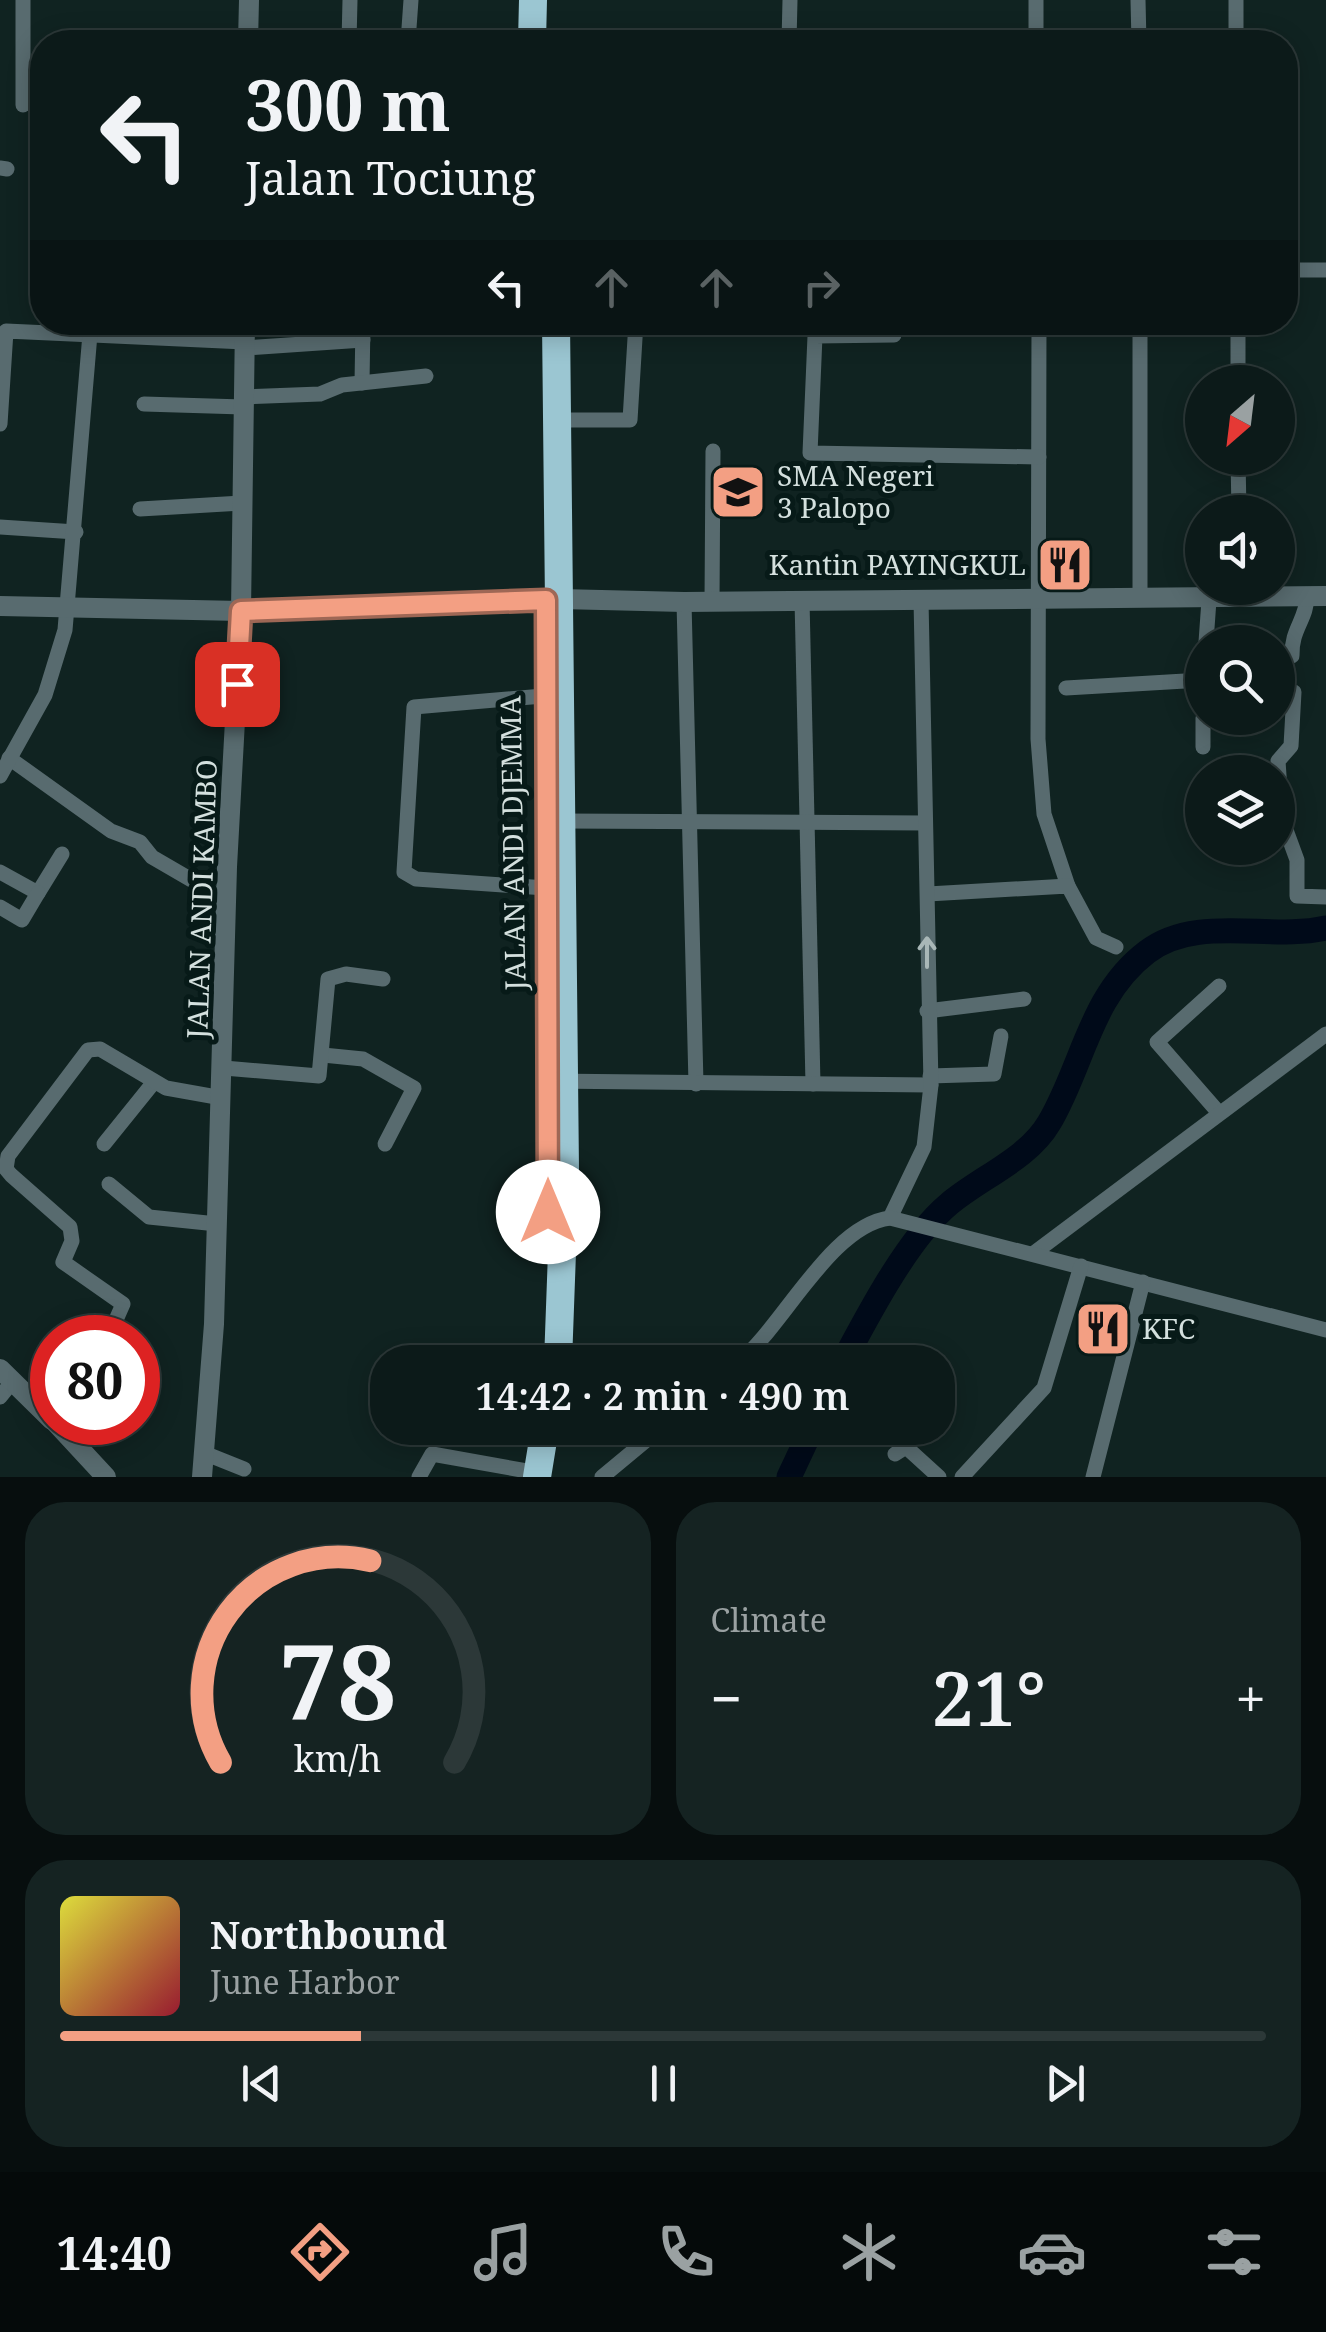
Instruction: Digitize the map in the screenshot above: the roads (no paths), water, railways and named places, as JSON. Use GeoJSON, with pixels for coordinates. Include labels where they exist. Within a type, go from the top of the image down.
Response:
{"type":"FeatureCollection","features":[{"type":"Feature","properties":{"kind":"highway"},"geometry":{"type":"LineString","coordinates":[[532,30],[533,0]]}},
{"type":"Feature","properties":{"kind":"highway"},"geometry":{"type":"LineString","coordinates":[[546,0],[546,30]]}},
{"type":"Feature","properties":{"kind":"highway","name":"JALAN ANDI DJEMMA"},"geometry":{"type":"LineString","coordinates":[[543,335],[562,821],[556,1345]]}},
{"type":"Feature","properties":{"kind":"highway","name":"JALAN ANDI DJEMMA"},"geometry":{"type":"LineString","coordinates":[[556,335],[559,420],[553,599],[543,696],[546,888],[557,1081]]}},
{"type":"Feature","properties":{"kind":"highway","name":"JALAN ANDI DJEMMA"},"geometry":{"type":"LineString","coordinates":[[548,1345],[554,1324]]}},
{"type":"Feature","properties":{"kind":"highway"},"geometry":{"type":"LineString","coordinates":[[538,1475],[541,1445]]}},
{"type":"Feature","properties":{"kind":"street"},"geometry":{"type":"LineString","coordinates":[[23,105],[24,0]]}},
{"type":"Feature","properties":{"kind":"street"},"geometry":{"type":"LineString","coordinates":[[248,30],[249,0]]}},
{"type":"Feature","properties":{"kind":"street"},"geometry":{"type":"LineString","coordinates":[[349,30],[350,0]]}},
{"type":"Feature","properties":{"kind":"street"},"geometry":{"type":"LineString","coordinates":[[409,30],[410,0]]}},
{"type":"Feature","properties":{"kind":"street"},"geometry":{"type":"LineString","coordinates":[[789,30],[790,0]]}},
{"type":"Feature","properties":{"kind":"street"},"geometry":{"type":"LineString","coordinates":[[1036,0],[1036,30]]}},
{"type":"Feature","properties":{"kind":"street"},"geometry":{"type":"LineString","coordinates":[[1138,0],[1138,30]]}},
{"type":"Feature","properties":{"kind":"street"},"geometry":{"type":"LineString","coordinates":[[1236,0],[1236,30]]}},
{"type":"Feature","properties":{"kind":"street"},"geometry":{"type":"LineString","coordinates":[[1298,270],[1326,270]]}},
{"type":"Feature","properties":{"kind":"street"},"geometry":{"type":"LineString","coordinates":[[0,424],[6,331],[30,332]]}},
{"type":"Feature","properties":{"kind":"street"},"geometry":{"type":"LineString","coordinates":[[0,776],[50,683],[68,609],[90,335]]}},
{"type":"Feature","properties":{"kind":"street"},"geometry":{"type":"LineString","coordinates":[[142,335],[363,340]]}},
{"type":"Feature","properties":{"kind":"street"},"geometry":{"type":"LineString","coordinates":[[362,383],[363,335]]}},
{"type":"Feature","properties":{"kind":"street"},"geometry":{"type":"LineString","coordinates":[[559,420],[630,419],[635,335]]}},
{"type":"Feature","properties":{"kind":"street"},"geometry":{"type":"LineString","coordinates":[[894,335],[815,336],[810,453],[1039,457]]}},
{"type":"Feature","properties":{"kind":"street"},"geometry":{"type":"LineString","coordinates":[[1038,335],[1041,600],[1037,709],[1044,814],[1068,886],[1096,938],[1116,947]]}},
{"type":"Feature","properties":{"kind":"street"},"geometry":{"type":"LineString","coordinates":[[1140,335],[1140,599]]}},
{"type":"Feature","properties":{"kind":"street"},"geometry":{"type":"LineString","coordinates":[[1238,335],[1238,365]]}},
{"type":"Feature","properties":{"kind":"street","name":"JALAN ANDI KAMBO"},"geometry":{"type":"LineString","coordinates":[[202,1477],[224,1068],[226,900],[241,611],[245,337]]}},
{"type":"Feature","properties":{"kind":"street"},"geometry":{"type":"LineString","coordinates":[[144,404],[243,402],[426,376]]}},
{"type":"Feature","properties":{"kind":"street"},"geometry":{"type":"LineString","coordinates":[[712,602],[714,451]]}},
{"type":"Feature","properties":{"kind":"street"},"geometry":{"type":"LineString","coordinates":[[140,509],[242,504]]}},
{"type":"Feature","properties":{"kind":"street"},"geometry":{"type":"LineString","coordinates":[[0,527],[76,532]]}},
{"type":"Feature","properties":{"kind":"street"},"geometry":{"type":"LineString","coordinates":[[1295,627],[1316,596]]}},
{"type":"Feature","properties":{"kind":"street"},"geometry":{"type":"LineString","coordinates":[[0,606],[241,611],[553,599],[1185,600]]}},
{"type":"Feature","properties":{"kind":"street"},"geometry":{"type":"LineString","coordinates":[[802,600],[813,1084]]}},
{"type":"Feature","properties":{"kind":"street"},"geometry":{"type":"LineString","coordinates":[[890,1218],[924,1147],[930,1081],[921,600]]}},
{"type":"Feature","properties":{"kind":"street"},"geometry":{"type":"LineString","coordinates":[[684,602],[696,1084]]}},
{"type":"Feature","properties":{"kind":"street"},"geometry":{"type":"LineString","coordinates":[[1066,688],[1185,681]]}},
{"type":"Feature","properties":{"kind":"street"},"geometry":{"type":"LineString","coordinates":[[543,696],[414,707],[404,872],[416,880],[546,888]]}},
{"type":"Feature","properties":{"kind":"street"},"geometry":{"type":"LineString","coordinates":[[1203,735],[1203,747]]}},
{"type":"Feature","properties":{"kind":"street"},"geometry":{"type":"LineString","coordinates":[[1292,735],[1292,746],[1278,761],[1282,818],[1296,860],[1297,895],[1326,897]]}},
{"type":"Feature","properties":{"kind":"street"},"geometry":{"type":"LineString","coordinates":[[10,758],[110,832],[140,842],[152,858],[226,900]]}},
{"type":"Feature","properties":{"kind":"street"},"geometry":{"type":"LineString","coordinates":[[562,821],[924,824]]}},
{"type":"Feature","properties":{"kind":"street"},"geometry":{"type":"LineString","coordinates":[[0,907],[22,920],[62,854]]}},
{"type":"Feature","properties":{"kind":"street"},"geometry":{"type":"LineString","coordinates":[[0,872],[38,893]]}},
{"type":"Feature","properties":{"kind":"street"},"geometry":{"type":"LineString","coordinates":[[928,894],[1068,886]]}},
{"type":"Feature","properties":{"kind":"street"},"geometry":{"type":"LineString","coordinates":[[224,1068],[319,1076],[328,979],[346,974],[384,979]]}},
{"type":"Feature","properties":{"kind":"street"},"geometry":{"type":"LineString","coordinates":[[1219,986],[1157,1042],[1219,1113]]}},
{"type":"Feature","properties":{"kind":"street"},"geometry":{"type":"LineString","coordinates":[[927,1011],[1024,998]]}},
{"type":"Feature","properties":{"kind":"street"},"geometry":{"type":"LineString","coordinates":[[1034,1252],[1326,1035]]}},
{"type":"Feature","properties":{"kind":"street"},"geometry":{"type":"LineString","coordinates":[[557,1081],[930,1081],[994,1074],[1001,1036]]}},
{"type":"Feature","properties":{"kind":"street"},"geometry":{"type":"LineString","coordinates":[[117,1315],[122,1304],[63,1262],[72,1241],[70,1226],[10,1176],[5,1164],[88,1050],[100,1049],[154,1082],[222,1098]]}},
{"type":"Feature","properties":{"kind":"street"},"geometry":{"type":"LineString","coordinates":[[323,1056],[363,1059],[414,1088],[385,1144]]}},
{"type":"Feature","properties":{"kind":"street"},"geometry":{"type":"LineString","coordinates":[[104,1144],[154,1082]]}},
{"type":"Feature","properties":{"kind":"street"},"geometry":{"type":"LineString","coordinates":[[109,1184],[149,1217],[217,1224]]}},
{"type":"Feature","properties":{"kind":"street"},"geometry":{"type":"LineString","coordinates":[[759,1345],[837,1249],[871,1224],[890,1218],[1326,1330]]}},
{"type":"Feature","properties":{"kind":"street"},"geometry":{"type":"LineString","coordinates":[[962,1477],[1044,1388],[1081,1266]]}},
{"type":"Feature","properties":{"kind":"street"},"geometry":{"type":"LineString","coordinates":[[1093,1477],[1143,1282]]}},
{"type":"Feature","properties":{"kind":"street"},"geometry":{"type":"LineString","coordinates":[[4,1382],[30,1400]]}},
{"type":"Feature","properties":{"kind":"street"},"geometry":{"type":"LineString","coordinates":[[78,1445],[106,1477]]}},
{"type":"Feature","properties":{"kind":"street"},"geometry":{"type":"LineString","coordinates":[[602,1477],[641,1445]]}},
{"type":"Feature","properties":{"kind":"street"},"geometry":{"type":"LineString","coordinates":[[895,1454],[908,1448],[939,1477]]}},
{"type":"Feature","properties":{"kind":"street"},"geometry":{"type":"LineString","coordinates":[[204,1453],[244,1469]]}},
{"type":"Feature","properties":{"kind":"street"},"geometry":{"type":"LineString","coordinates":[[418,1477],[428,1456],[437,1454],[538,1475]]}},
{"type":"Feature","properties":{"kind":"waterway"},"geometry":{"type":"LineString","coordinates":[[852,1345],[890,1278],[934,1219],[1040,1136],[1061,1101],[1089,1032],[1112,989],[1147,952],[1166,941],[1210,931],[1326,928]]}},
{"type":"Feature","properties":{"kind":"waterway"},"geometry":{"type":"LineString","coordinates":[[789,1477],[804,1445]]}},
{"type":"Feature","properties":{"kind":"place","name":"SMA Negeri 3 Palopo"},"geometry":{"type":"Point","coordinates":[738,492]}},
{"type":"Feature","properties":{"kind":"place","name":"Kantin PAYINGKUL"},"geometry":{"type":"Point","coordinates":[1065,565]}},
{"type":"Feature","properties":{"kind":"place","name":"KFC"},"geometry":{"type":"Point","coordinates":[1103,1329]}}]}
